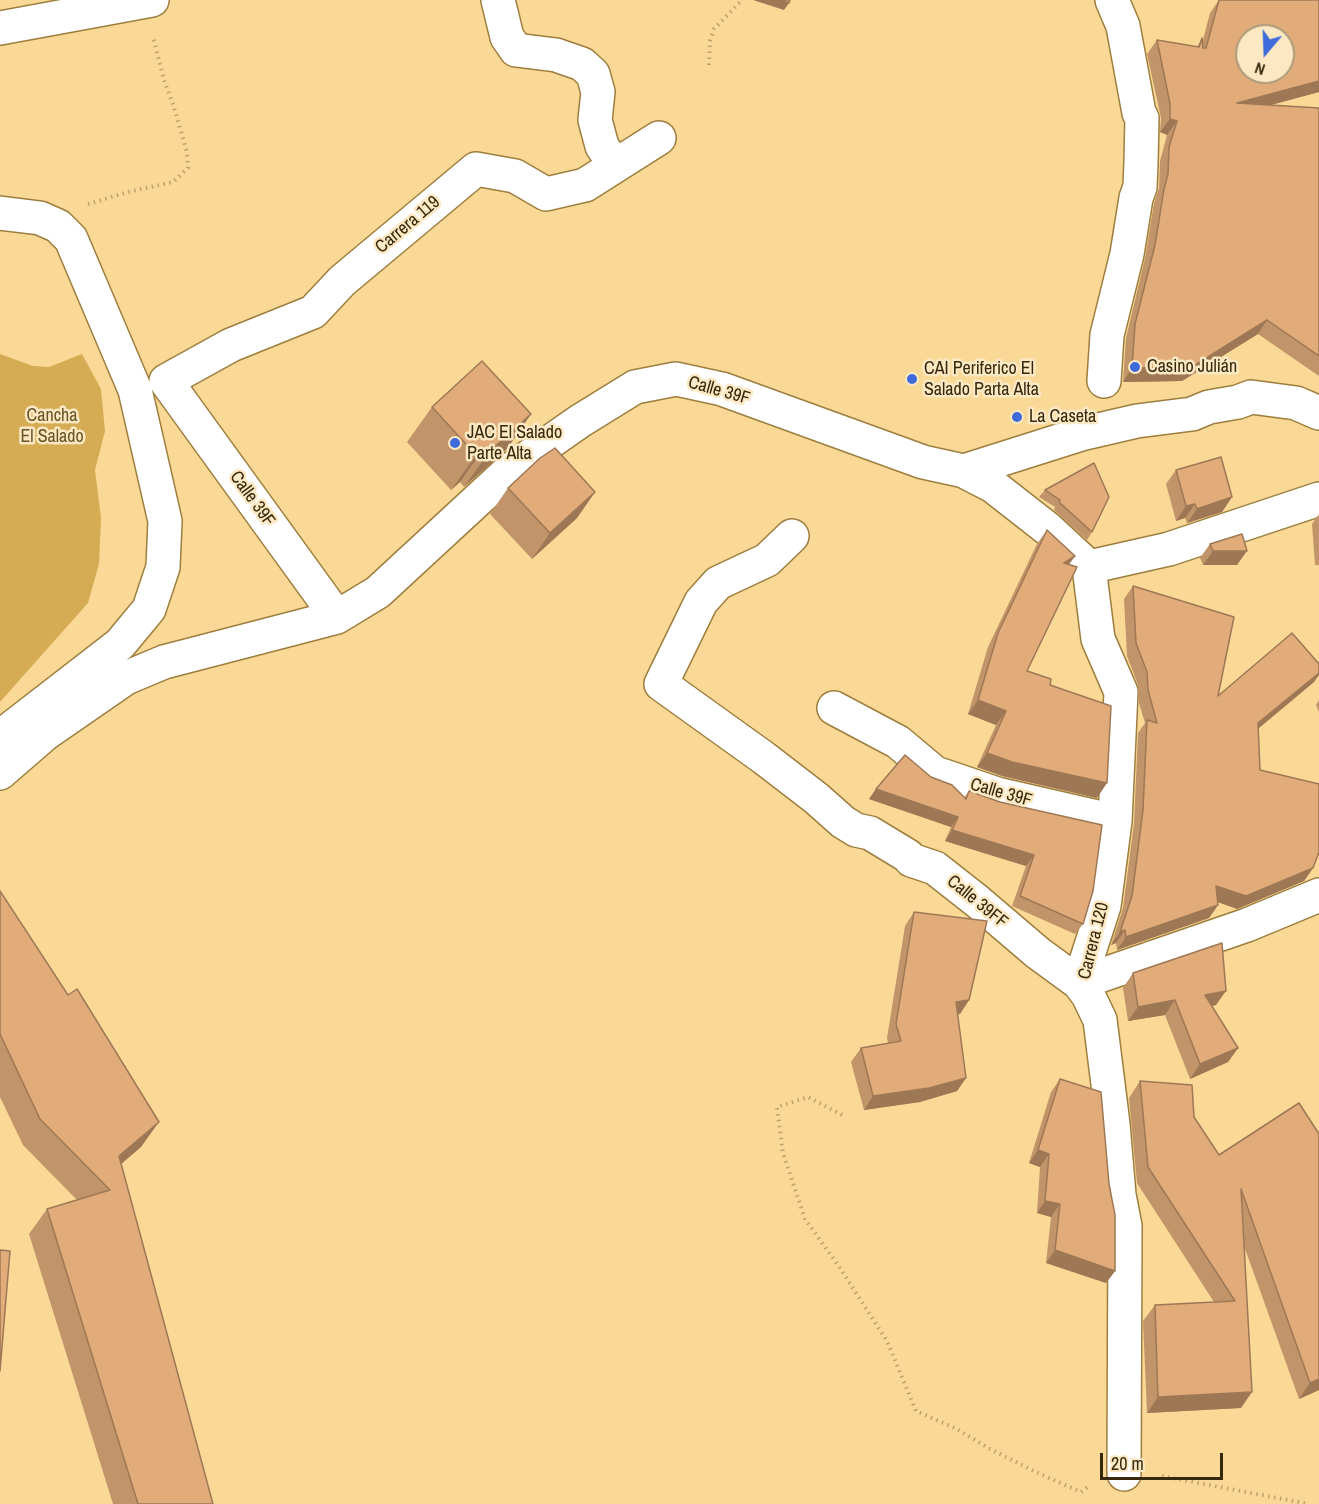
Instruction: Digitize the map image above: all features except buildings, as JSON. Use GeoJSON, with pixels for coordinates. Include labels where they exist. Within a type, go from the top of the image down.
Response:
{"type":"FeatureCollection","features":[{"type":"Feature","properties":{"kind":"street"},"geometry":{"type":"LineString","coordinates":[[498,0],[507,37],[516,50],[556,56],[582,64],[593,74],[598,92],[596,120],[600,138],[602,146],[615,166]]}},
{"type":"Feature","properties":{"kind":"street"},"geometry":{"type":"LineString","coordinates":[[1104,381],[1107,335],[1127,254],[1136,198],[1140,187],[1142,118],[1138,113],[1123,27],[1112,0]]}},
{"type":"Feature","properties":{"kind":"street"},"geometry":{"type":"LineString","coordinates":[[0,28],[148,1]]}},
{"type":"Feature","properties":{"kind":"street","name":"Carrera 119"},"geometry":{"type":"LineString","coordinates":[[166,381],[231,345],[313,312],[342,281],[476,169],[515,176],[546,194],[585,185],[659,138]]}},
{"type":"Feature","properties":{"kind":"street"},"geometry":{"type":"LineString","coordinates":[[0,213],[40,218],[58,226],[71,239],[135,390],[165,521],[163,567],[149,609],[120,645],[0,737]]}},
{"type":"Feature","properties":{"kind":"street","name":"Calle 39F"},"geometry":{"type":"LineString","coordinates":[[0,773],[45,734],[126,678],[164,662],[337,617],[378,592],[510,470],[635,387],[676,380],[722,389],[923,462],[964,471],[1081,434],[1137,422],[1192,414],[1209,407],[1238,402],[1251,397],[1296,403],[1319,413]]}},
{"type":"Feature","properties":{"kind":"street","name":"Calle 39F"},"geometry":{"type":"LineString","coordinates":[[166,381],[337,617]]}},
{"type":"Feature","properties":{"kind":"street"},"geometry":{"type":"LineString","coordinates":[[964,471],[993,486],[1048,529],[1089,567],[1169,549],[1319,499]]}},
{"type":"Feature","properties":{"kind":"street","name":"Calle 39FF"},"geometry":{"type":"LineString","coordinates":[[792,536],[767,560],[718,583],[701,603],[661,684],[764,758],[843,822],[856,830],[870,833],[909,856],[911,860],[935,868],[1038,953],[1079,983]]}},
{"type":"Feature","properties":{"kind":"street","name":"Carrera 120"},"geometry":{"type":"LineString","coordinates":[[1089,567],[1098,639],[1122,692],[1115,820],[1104,906],[1079,983],[1088,995],[1100,1020],[1119,1195],[1125,1226],[1124,1474]]}},
{"type":"Feature","properties":{"kind":"street","name":"Calle 39F"},"geometry":{"type":"LineString","coordinates":[[834,708],[898,742],[935,773],[997,794],[1115,820]]}},
{"type":"Feature","properties":{"kind":"street"},"geometry":{"type":"LineString","coordinates":[[1079,983],[1247,925],[1319,896]]}},
{"type":"Feature","properties":{"kind":"path"},"geometry":{"type":"LineString","coordinates":[[709,65],[710,41],[714,29],[742,0]]}},
{"type":"Feature","properties":{"kind":"path"},"geometry":{"type":"LineString","coordinates":[[58,226],[77,207],[173,182],[188,168],[187,152],[164,80],[148,1]]}},
{"type":"Feature","properties":{"kind":"path"},"geometry":{"type":"LineString","coordinates":[[842,1115],[808,1097],[777,1107],[783,1153],[805,1219],[838,1264],[886,1341],[916,1411],[957,1429],[990,1449],[1081,1492],[1104,1474],[1155,1474],[1309,1504]]}},
{"type":"Feature","properties":{"kind":"green space","name":"Cancha El Salado"},"geometry":{"type":"Polygon","coordinates":[[[0,354],[33,366],[49,367],[82,354],[101,389],[105,431],[95,470],[101,518],[99,564],[88,603],[0,702],[0,354]]]}},
{"type":"Feature","properties":{"kind":"place","name":"Casino Julián"},"geometry":{"type":"Point","coordinates":[1135,367]}},
{"type":"Feature","properties":{"kind":"place","name":"CAI Periferico El Salado Parta Alta"},"geometry":{"type":"Point","coordinates":[912,379]}},
{"type":"Feature","properties":{"kind":"place","name":"La Caseta"},"geometry":{"type":"Point","coordinates":[1017,417]}},
{"type":"Feature","properties":{"kind":"place","name":"JAC El Salado Parte Alta"},"geometry":{"type":"Point","coordinates":[455,443]}}]}
